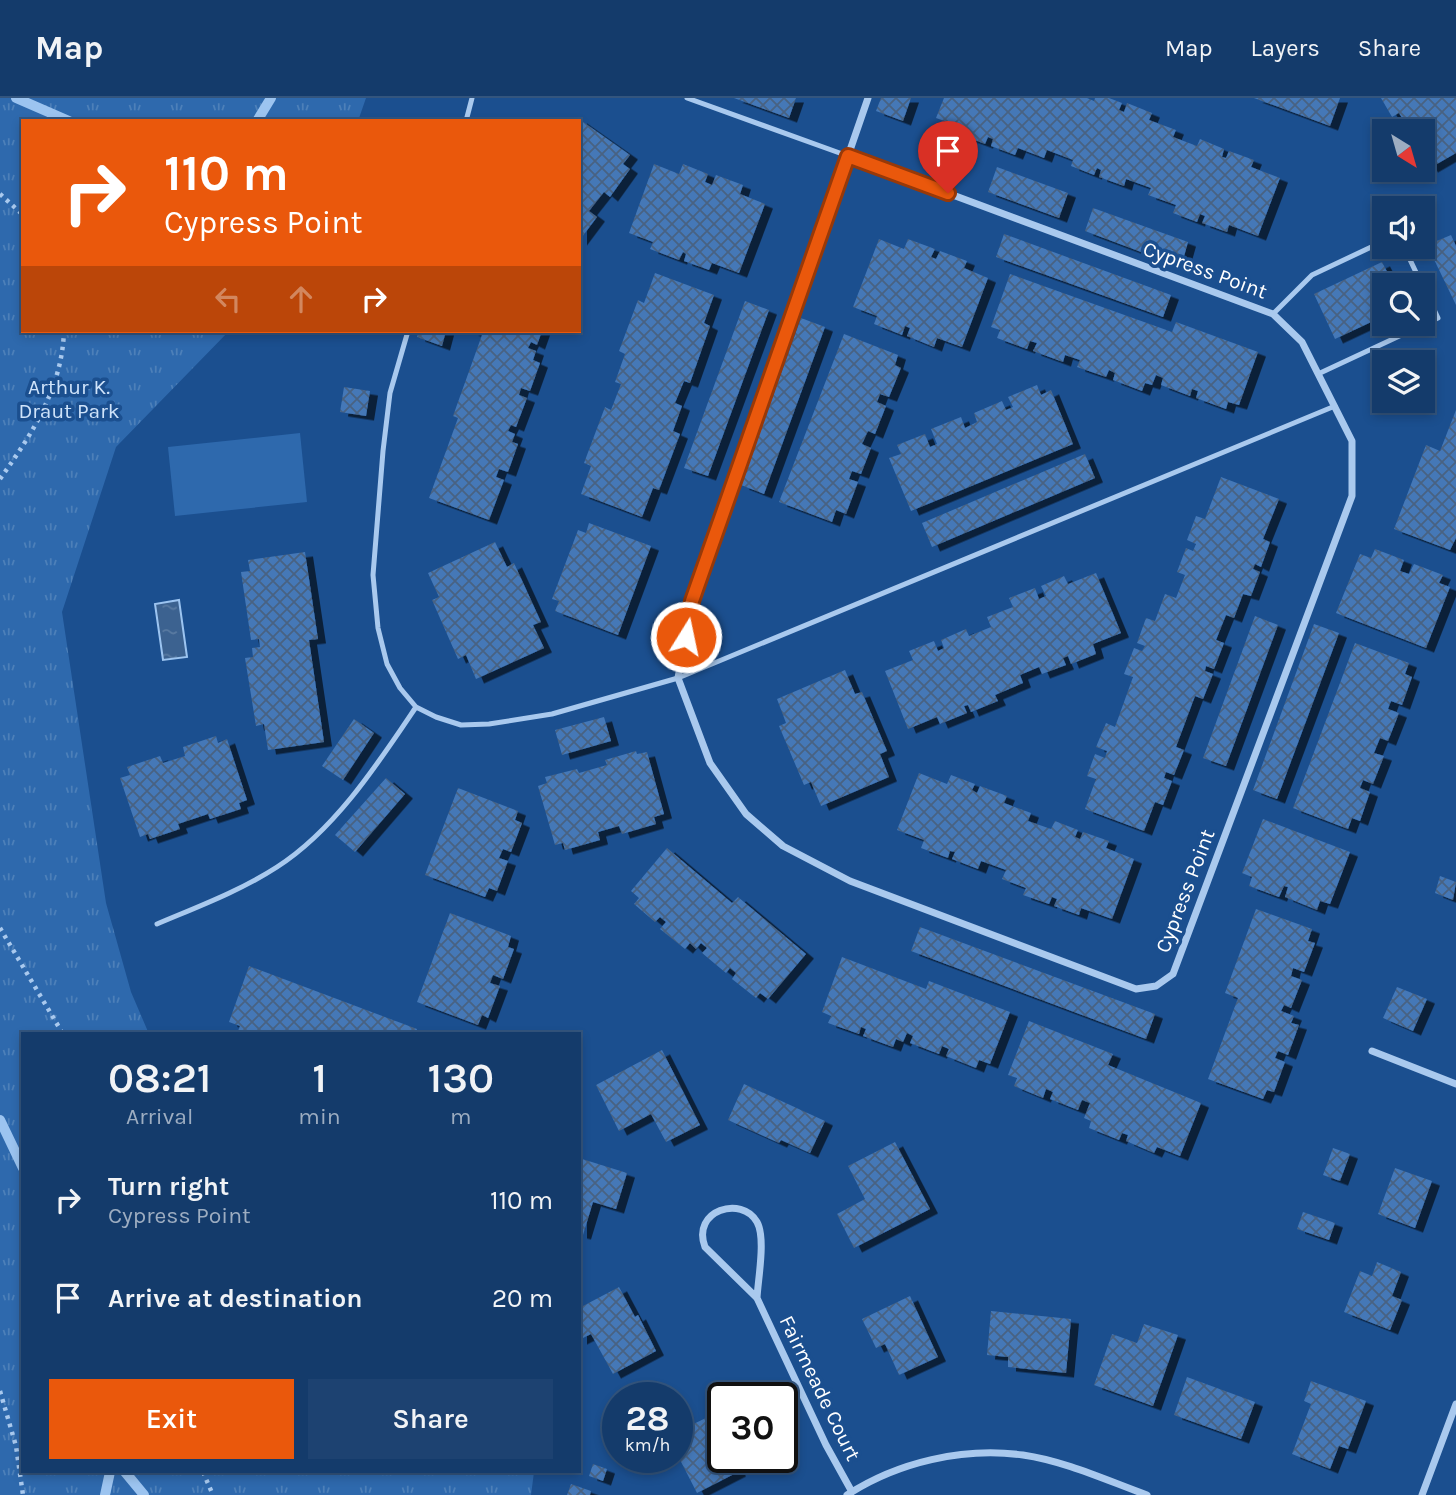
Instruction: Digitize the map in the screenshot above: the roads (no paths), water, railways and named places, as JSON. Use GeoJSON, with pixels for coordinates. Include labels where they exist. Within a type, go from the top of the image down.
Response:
{"type":"FeatureCollection","features":[{"type":"Feature","properties":{"kind":"street"},"geometry":{"type":"LineString","coordinates":[[678,678],[692,601],[868,98]]}},
{"type":"Feature","properties":{"kind":"street","name":"Cypress Point"},"geometry":{"type":"LineString","coordinates":[[678,678],[710,763],[746,814],[783,846],[850,881],[1136,989],[1156,986],[1173,974],[1352,496],[1352,441],[1302,342],[1273,314],[848,156]]}},
{"type":"Feature","properties":{"kind":"street"},"geometry":{"type":"LineString","coordinates":[[1372,1051],[1456,1084]]}},
{"type":"Feature","properties":{"kind":"street","name":"Fairmeade Court"},"geometry":{"type":"LineString","coordinates":[[757,1298],[761,1237],[757,1222],[750,1214],[738,1209],[725,1209],[713,1214],[703,1225],[701,1237],[705,1247],[757,1298],[850,1493]]}},
{"type":"Feature","properties":{"kind":"street"},"geometry":{"type":"LineString","coordinates":[[1422,1495],[1456,1404]]}},
{"type":"Feature","properties":{"kind":"street"},"geometry":{"type":"LineString","coordinates":[[850,1493],[888,1473],[949,1456],[983,1453],[1025,1455],[1147,1495]]}},
{"type":"Feature","properties":{"kind":"lane"},"geometry":{"type":"LineString","coordinates":[[467,119],[472,98]]}},
{"type":"Feature","properties":{"kind":"lane"},"geometry":{"type":"LineString","coordinates":[[687,98],[848,156]]}},
{"type":"Feature","properties":{"kind":"lane"},"geometry":{"type":"LineString","coordinates":[[1273,314],[1312,275],[1372,247]]}},
{"type":"Feature","properties":{"kind":"lane"},"geometry":{"type":"LineString","coordinates":[[407,333],[390,393],[373,575],[378,628],[387,664],[400,688],[416,706],[436,717],[461,725],[489,724],[552,714],[678,678],[1335,406]]}},
{"type":"Feature","properties":{"kind":"lane"},"geometry":{"type":"LineString","coordinates":[[1318,374],[1399,336]]}},
{"type":"Feature","properties":{"kind":"lane"},"geometry":{"type":"LineString","coordinates":[[157,924],[220,897],[266,873],[306,845],[378,763],[416,706]]}},
{"type":"Feature","properties":{"kind":"water"},"geometry":{"type":"Polygon","coordinates":[[[179,600],[187,657],[163,660],[155,604],[179,600]]]}},
{"type":"Feature","properties":{"kind":"waterway"},"geometry":{"type":"LineString","coordinates":[[16,98],[64,119]]}},
{"type":"Feature","properties":{"kind":"waterway"},"geometry":{"type":"LineString","coordinates":[[258,119],[271,98]]}},
{"type":"Feature","properties":{"kind":"waterway"},"geometry":{"type":"LineString","coordinates":[[0,1120],[21,1164]]}},
{"type":"Feature","properties":{"kind":"waterway"},"geometry":{"type":"LineString","coordinates":[[105,1495],[110,1473]]}},
{"type":"Feature","properties":{"kind":"waterway"},"geometry":{"type":"LineString","coordinates":[[126,1473],[144,1495]]}},
{"type":"Feature","properties":{"kind":"park label","name":"Arthur K. Draut Park"},"geometry":{"type":"Point","coordinates":[69,399]}}]}
